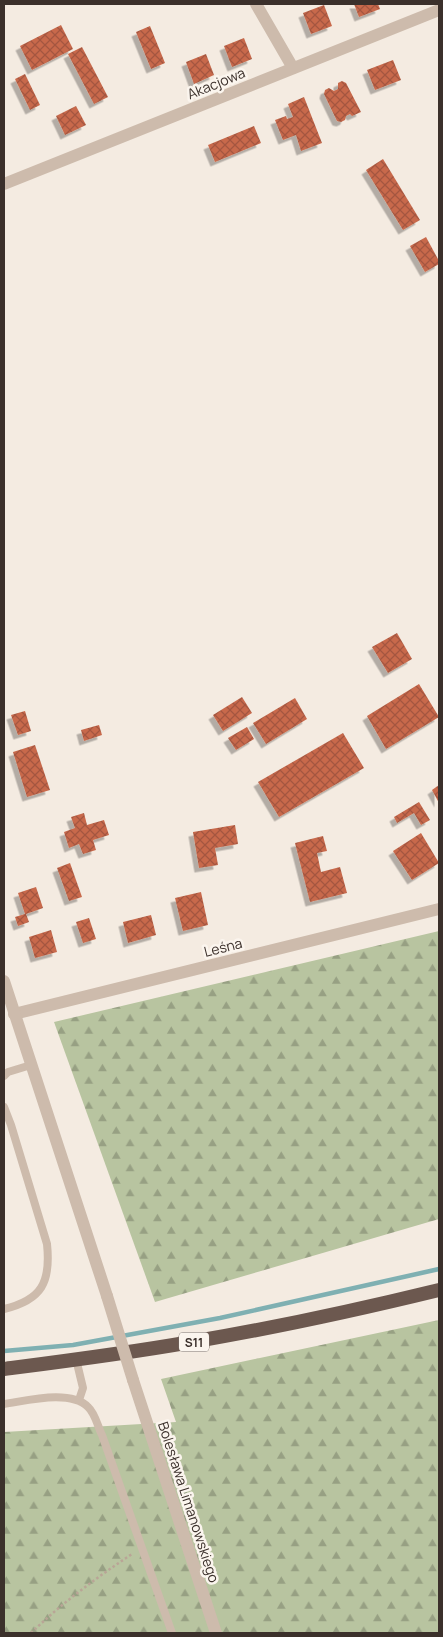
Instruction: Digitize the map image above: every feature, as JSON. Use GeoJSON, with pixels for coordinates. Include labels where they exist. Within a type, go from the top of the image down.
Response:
{"type":"FeatureCollection","features":[{"type":"Feature","properties":{"kind":"highway","name":"S11"},"geometry":{"type":"LineString","coordinates":[[4,1369],[191,1342],[286,1324],[439,1290]]}},
{"type":"Feature","properties":{"kind":"street"},"geometry":{"type":"LineString","coordinates":[[256,4],[293,68]]}},
{"type":"Feature","properties":{"kind":"street","name":"Akacjowa"},"geometry":{"type":"LineString","coordinates":[[4,184],[439,10]]}},
{"type":"Feature","properties":{"kind":"street","name":"Leśna"},"geometry":{"type":"LineString","coordinates":[[14,1014],[439,910]]}},
{"type":"Feature","properties":{"kind":"street","name":"Bolesława Limanowskiego"},"geometry":{"type":"LineString","coordinates":[[4,982],[216,1633]]}},
{"type":"Feature","properties":{"kind":"lane"},"geometry":{"type":"LineString","coordinates":[[4,1076],[8,1072],[31,1065]]}},
{"type":"Feature","properties":{"kind":"lane"},"geometry":{"type":"LineString","coordinates":[[4,1107],[48,1244],[49,1258],[46,1280],[34,1297],[4,1309]]}},
{"type":"Feature","properties":{"kind":"lane"},"geometry":{"type":"LineString","coordinates":[[76,1359],[83,1388],[79,1400]]}},
{"type":"Feature","properties":{"kind":"lane"},"geometry":{"type":"LineString","coordinates":[[4,1404],[53,1397],[79,1400],[89,1408],[102,1435],[172,1633]]}},
{"type":"Feature","properties":{"kind":"path"},"geometry":{"type":"LineString","coordinates":[[31,1633],[55,1610],[99,1576],[142,1548]]}},
{"type":"Feature","properties":{"kind":"green space"},"geometry":{"type":"Polygon","coordinates":[[[439,931],[439,1219],[155,1302],[54,1022],[439,931]]]}},
{"type":"Feature","properties":{"kind":"green space"},"geometry":{"type":"Polygon","coordinates":[[[439,1320],[439,1633],[4,1633],[4,1432],[176,1422],[161,1379],[439,1320]]]}},
{"type":"Feature","properties":{"kind":"building"},"geometry":{"type":"Polygon","coordinates":[[[354,4],[378,4],[380,9],[359,17],[354,4]]]}},
{"type":"Feature","properties":{"kind":"building"},"geometry":{"type":"Polygon","coordinates":[[[324,5],[332,26],[311,34],[303,13],[324,5]]]}},
{"type":"Feature","properties":{"kind":"building"},"geometry":{"type":"Polygon","coordinates":[[[61,25],[73,49],[32,70],[20,46],[61,25]]]}},
{"type":"Feature","properties":{"kind":"building"},"geometry":{"type":"Polygon","coordinates":[[[150,26],[165,63],[151,69],[136,32],[150,26]]]}},
{"type":"Feature","properties":{"kind":"building"},"geometry":{"type":"Polygon","coordinates":[[[244,38],[252,59],[232,67],[224,46],[244,38]]]}},
{"type":"Feature","properties":{"kind":"building"},"geometry":{"type":"Polygon","coordinates":[[[82,47],[108,97],[94,104],[68,54],[82,47]]]}},
{"type":"Feature","properties":{"kind":"building"},"geometry":{"type":"Polygon","coordinates":[[[206,54],[214,75],[194,84],[186,62],[206,54]]]}},
{"type":"Feature","properties":{"kind":"building"},"geometry":{"type":"Polygon","coordinates":[[[393,60],[401,80],[375,90],[367,70],[393,60]]]}},
{"type":"Feature","properties":{"kind":"building"},"geometry":{"type":"Polygon","coordinates":[[[25,74],[40,105],[30,110],[15,79],[25,74]]]}},
{"type":"Feature","properties":{"kind":"building"},"geometry":{"type":"Polygon","coordinates":[[[342,81],[346,83],[361,112],[352,116],[350,114],[346,116],[345,120],[341,122],[337,121],[324,94],[325,90],[329,88],[334,91],[338,89],[338,83],[342,81]]]}},
{"type":"Feature","properties":{"kind":"building"},"geometry":{"type":"Polygon","coordinates":[[[304,97],[322,143],[301,151],[296,135],[283,140],[275,120],[286,116],[287,119],[293,117],[288,104],[304,97]]]}},
{"type":"Feature","properties":{"kind":"building"},"geometry":{"type":"Polygon","coordinates":[[[76,106],[86,125],[65,135],[56,116],[76,106]]]}},
{"type":"Feature","properties":{"kind":"building"},"geometry":{"type":"Polygon","coordinates":[[[254,126],[261,143],[215,162],[208,145],[254,126]]]}},
{"type":"Feature","properties":{"kind":"building"},"geometry":{"type":"Polygon","coordinates":[[[383,159],[420,220],[403,230],[366,170],[383,159]]]}},
{"type":"Feature","properties":{"kind":"building"},"geometry":{"type":"Polygon","coordinates":[[[426,237],[439,264],[425,272],[410,246],[426,237]]]}},
{"type":"Feature","properties":{"kind":"building"},"geometry":{"type":"Polygon","coordinates":[[[397,633],[412,659],[388,673],[372,647],[397,633]]]}},
{"type":"Feature","properties":{"kind":"building"},"geometry":{"type":"Polygon","coordinates":[[[419,684],[439,717],[386,749],[367,716],[419,684]]]}},
{"type":"Feature","properties":{"kind":"building"},"geometry":{"type":"Polygon","coordinates":[[[242,697],[252,713],[223,731],[213,715],[242,697]]]}},
{"type":"Feature","properties":{"kind":"building"},"geometry":{"type":"Polygon","coordinates":[[[295,698],[307,719],[266,744],[253,723],[295,698]]]}},
{"type":"Feature","properties":{"kind":"building"},"geometry":{"type":"Polygon","coordinates":[[[25,711],[31,731],[18,735],[11,715],[25,711]]]}},
{"type":"Feature","properties":{"kind":"building"},"geometry":{"type":"Polygon","coordinates":[[[99,725],[102,735],[84,741],[81,730],[99,725]]]}},
{"type":"Feature","properties":{"kind":"building"},"geometry":{"type":"Polygon","coordinates":[[[247,727],[254,739],[236,750],[228,738],[247,727]]]}},
{"type":"Feature","properties":{"kind":"building"},"geometry":{"type":"Polygon","coordinates":[[[343,733],[364,768],[279,817],[258,782],[343,733]]]}},
{"type":"Feature","properties":{"kind":"building"},"geometry":{"type":"Polygon","coordinates":[[[35,745],[50,790],[27,797],[13,752],[35,745]]]}},
{"type":"Feature","properties":{"kind":"building"},"geometry":{"type":"Polygon","coordinates":[[[439,785],[439,803],[432,790],[439,785]]]}},
{"type":"Feature","properties":{"kind":"building"},"geometry":{"type":"Polygon","coordinates":[[[419,802],[430,820],[421,825],[414,813],[397,823],[394,817],[419,802]]]}},
{"type":"Feature","properties":{"kind":"building"},"geometry":{"type":"Polygon","coordinates":[[[84,813],[87,825],[104,820],[109,835],[93,840],[96,850],[83,854],[79,844],[69,848],[64,832],[75,828],[71,817],[84,813]]]}},
{"type":"Feature","properties":{"kind":"building"},"geometry":{"type":"Polygon","coordinates":[[[235,825],[238,844],[215,848],[218,865],[199,868],[193,832],[235,825]]]}},
{"type":"Feature","properties":{"kind":"building"},"geometry":{"type":"Polygon","coordinates":[[[421,833],[439,863],[412,880],[393,851],[421,833]]]}},
{"type":"Feature","properties":{"kind":"building"},"geometry":{"type":"Polygon","coordinates":[[[323,836],[327,851],[317,853],[321,872],[340,867],[347,893],[310,902],[295,843],[323,836]]]}},
{"type":"Feature","properties":{"kind":"building"},"geometry":{"type":"Polygon","coordinates":[[[70,863],[82,897],[69,901],[57,868],[70,863]]]}},
{"type":"Feature","properties":{"kind":"building"},"geometry":{"type":"Polygon","coordinates":[[[36,887],[43,908],[26,914],[29,922],[18,926],[15,917],[25,914],[18,893],[36,887]]]}},
{"type":"Feature","properties":{"kind":"building"},"geometry":{"type":"Polygon","coordinates":[[[201,892],[208,925],[183,931],[175,898],[201,892]]]}},
{"type":"Feature","properties":{"kind":"building"},"geometry":{"type":"Polygon","coordinates":[[[151,915],[156,935],[128,943],[123,922],[151,915]]]}},
{"type":"Feature","properties":{"kind":"building"},"geometry":{"type":"Polygon","coordinates":[[[89,918],[96,939],[83,943],[76,922],[89,918]]]}},
{"type":"Feature","properties":{"kind":"building"},"geometry":{"type":"Polygon","coordinates":[[[51,930],[57,952],[35,958],[29,937],[51,930]]]}},
{"type":"Feature","properties":{"kind":"waterway"},"geometry":{"type":"LineString","coordinates":[[4,1351],[73,1345],[220,1318],[439,1269]]}}]}
